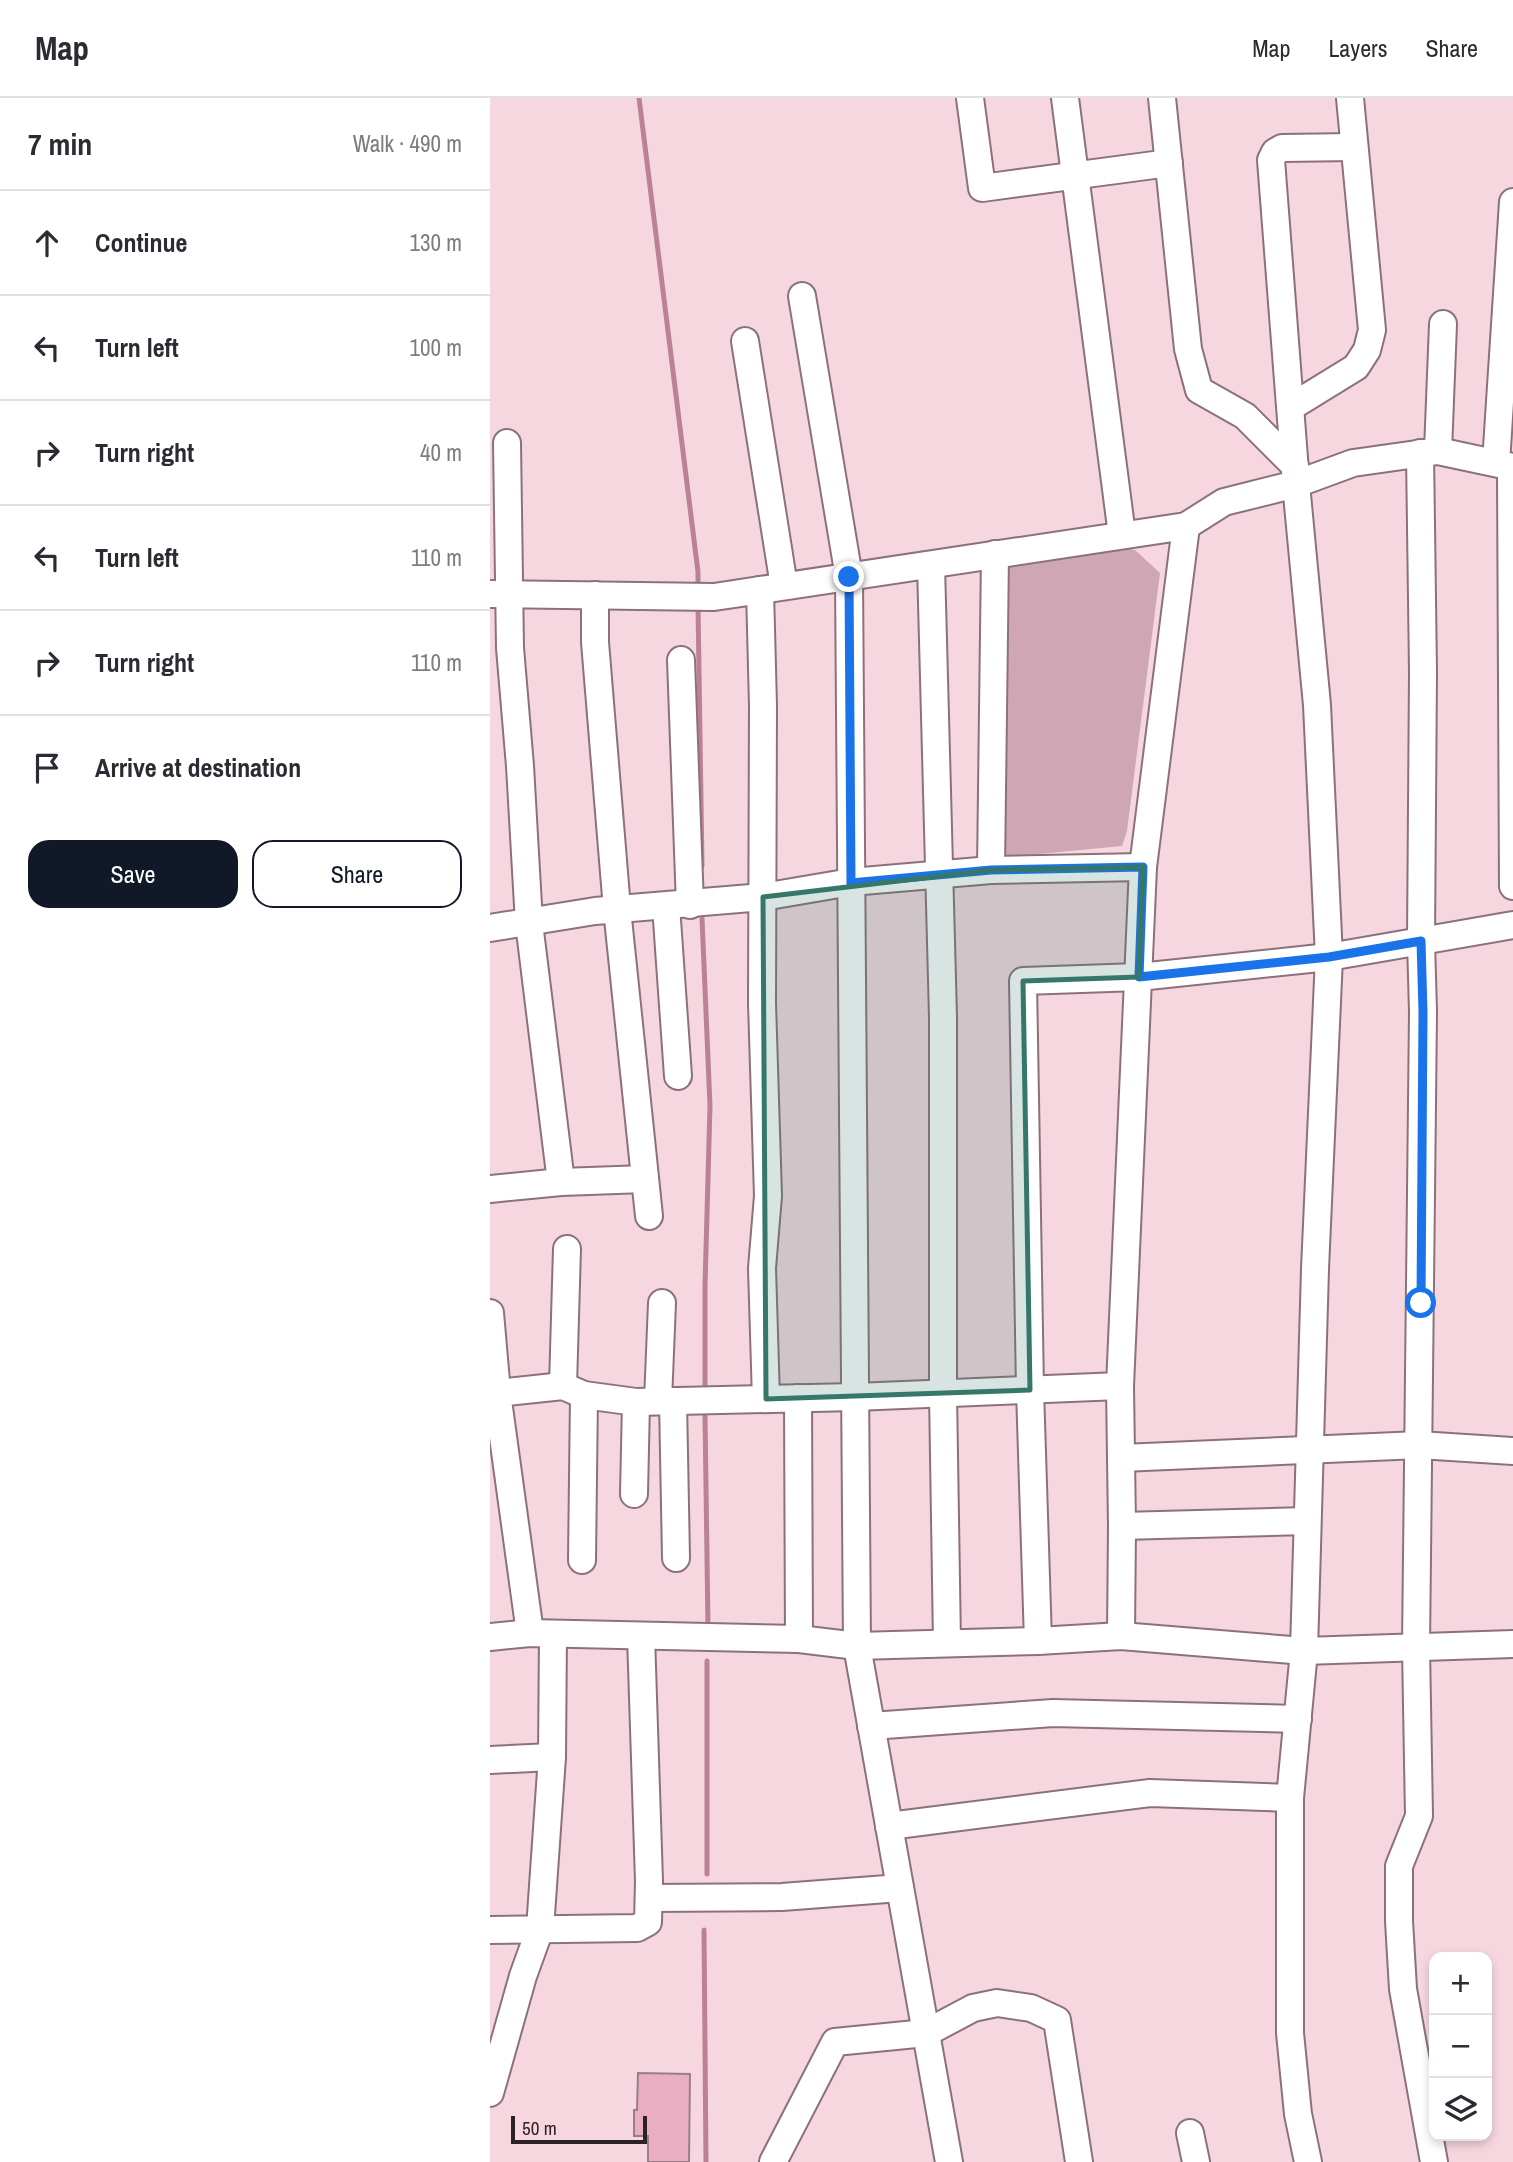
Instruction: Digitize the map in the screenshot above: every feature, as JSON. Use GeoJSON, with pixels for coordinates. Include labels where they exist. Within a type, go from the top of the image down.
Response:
{"type":"FeatureCollection","features":[{"type":"Feature","properties":{"kind":"street"},"geometry":{"type":"LineString","coordinates":[[970,98],[982,188],[1169,163]]}},
{"type":"Feature","properties":{"kind":"street"},"geometry":{"type":"LineString","coordinates":[[1065,98],[1122,535]]}},
{"type":"Feature","properties":{"kind":"street"},"geometry":{"type":"LineString","coordinates":[[1162,98],[1188,348],[1199,390],[1245,416],[1295,475]]}},
{"type":"Feature","properties":{"kind":"street"},"geometry":{"type":"LineString","coordinates":[[1291,407],[1356,367],[1367,350],[1372,330],[1350,98]]}},
{"type":"Feature","properties":{"kind":"street"},"geometry":{"type":"LineString","coordinates":[[1308,2162],[1298,2114],[1290,2034],[1290,1798],[1304,1651],[1315,1269],[1329,957],[1317,705],[1295,475],[1271,160],[1275,152],[1282,148],[1354,147]]}},
{"type":"Feature","properties":{"kind":"street"},"geometry":{"type":"LineString","coordinates":[[1513,202],[1507,467],[1511,473],[1513,886]]}},
{"type":"Feature","properties":{"kind":"street"},"geometry":{"type":"LineString","coordinates":[[802,296],[849,577],[856,1646],[949,2162]]}},
{"type":"Feature","properties":{"kind":"street"},"geometry":{"type":"LineString","coordinates":[[1434,2162],[1402,1989],[1399,1866],[1419,1815],[1416,1648],[1423,1012],[1423,672],[1429,452],[1443,324]]}},
{"type":"Feature","properties":{"kind":"street"},"geometry":{"type":"LineString","coordinates":[[745,341],[772,588],[764,706],[762,1003],[768,1196],[762,1268],[766,1399]]}},
{"type":"Feature","properties":{"kind":"street"},"geometry":{"type":"LineString","coordinates":[[507,443],[500,594],[510,648],[529,923],[561,1182]]}},
{"type":"Feature","properties":{"kind":"street"},"geometry":{"type":"LineString","coordinates":[[500,594],[714,597],[1186,526],[1224,502],[1295,475],[1353,463],[1429,452],[1507,467]]}},
{"type":"Feature","properties":{"kind":"street"},"geometry":{"type":"LineString","coordinates":[[1121,1636],[1120,1386],[1143,867],[1186,526]]}},
{"type":"Feature","properties":{"kind":"street"},"geometry":{"type":"LineString","coordinates":[[991,870],[995,554]]}},
{"type":"Feature","properties":{"kind":"street"},"geometry":{"type":"LineString","coordinates":[[931,565],[943,1017],[943,1393],[947,1643]]}},
{"type":"Feature","properties":{"kind":"street"},"geometry":{"type":"LineString","coordinates":[[595,595],[595,642],[617,909],[649,1216]]}},
{"type":"Feature","properties":{"kind":"street"},"geometry":{"type":"LineString","coordinates":[[678,1076],[681,660]]}},
{"type":"Feature","properties":{"kind":"street"},"geometry":{"type":"LineString","coordinates":[[490,928],[617,909],[763,897],[851,883],[991,870],[1143,867]]}},
{"type":"Feature","properties":{"kind":"street"},"geometry":{"type":"LineString","coordinates":[[1038,1641],[1030,1390],[1023,981],[1139,977],[1329,957],[1513,925]]}},
{"type":"Feature","properties":{"kind":"street"},"geometry":{"type":"LineString","coordinates":[[490,1189],[561,1182],[645,1179]]}},
{"type":"Feature","properties":{"kind":"street"},"geometry":{"type":"LineString","coordinates":[[567,1249],[582,1560]]}},
{"type":"Feature","properties":{"kind":"street"},"geometry":{"type":"LineString","coordinates":[[634,1494],[656,1401],[662,1303]]}},
{"type":"Feature","properties":{"kind":"street"},"geometry":{"type":"LineString","coordinates":[[490,1313],[500,1494],[541,1634],[552,1757],[540,1929],[496,2048],[490,2093]]}},
{"type":"Feature","properties":{"kind":"street"},"geometry":{"type":"LineString","coordinates":[[494,1393],[574,1391],[656,1401],[855,1397],[1120,1386]]}},
{"type":"Feature","properties":{"kind":"street"},"geometry":{"type":"LineString","coordinates":[[798,1398],[799,1639]]}},
{"type":"Feature","properties":{"kind":"street"},"geometry":{"type":"LineString","coordinates":[[656,1401],[676,1558]]}},
{"type":"Feature","properties":{"kind":"street"},"geometry":{"type":"LineString","coordinates":[[1122,1458],[1419,1445],[1513,1451]]}},
{"type":"Feature","properties":{"kind":"street"},"geometry":{"type":"LineString","coordinates":[[1122,1527],[1307,1521]]}},
{"type":"Feature","properties":{"kind":"street"},"geometry":{"type":"LineString","coordinates":[[490,1637],[541,1634],[799,1639],[856,1646],[1121,1636],[1304,1651],[1513,1644]]}},
{"type":"Feature","properties":{"kind":"street"},"geometry":{"type":"LineString","coordinates":[[490,1930],[637,1927],[648,1922],[640,1636]]}},
{"type":"Feature","properties":{"kind":"street"},"geometry":{"type":"LineString","coordinates":[[871,1726],[1053,1713],[1298,1719]]}},
{"type":"Feature","properties":{"kind":"street"},"geometry":{"type":"LineString","coordinates":[[490,1760],[552,1757]]}},
{"type":"Feature","properties":{"kind":"street"},"geometry":{"type":"LineString","coordinates":[[889,1826],[1150,1793],[1290,1798]]}},
{"type":"Feature","properties":{"kind":"street"},"geometry":{"type":"LineString","coordinates":[[649,1898],[782,1897],[900,1888]]}},
{"type":"Feature","properties":{"kind":"street"},"geometry":{"type":"LineString","coordinates":[[773,2162],[835,2042],[926,2033],[973,2008],[997,2003],[1031,2008],[1057,2020],[1079,2162]]}},
{"type":"Feature","properties":{"kind":"street"},"geometry":{"type":"LineString","coordinates":[[1190,2133],[1196,2162]]}},
{"type":"Feature","properties":{"kind":"highlighted area"},"geometry":{"type":"Polygon","coordinates":[[[1143,867],[1139,977],[1023,981],[1030,1390],[766,1399],[763,897],[991,870],[1143,867]]]}},
{"type":"Feature","properties":{"kind":"shaded area"},"geometry":{"type":"Polygon","coordinates":[[[1117,547],[1135,550],[1160,573],[1127,831],[1122,846],[999,858],[1001,568],[1117,547]]]}},
{"type":"Feature","properties":{"kind":"building"},"geometry":{"type":"Polygon","coordinates":[[[638,2073],[690,2074],[689,2162],[648,2162],[648,2136],[634,2136],[638,2073]]]}},
{"type":"Feature","properties":{"kind":"waterway"},"geometry":{"type":"LineString","coordinates":[[639,98],[698,589]]}},
{"type":"Feature","properties":{"kind":"waterway"},"geometry":{"type":"LineString","coordinates":[[698,606],[702,866]]}},
{"type":"Feature","properties":{"kind":"waterway"},"geometry":{"type":"LineString","coordinates":[[702,918],[710,1106],[705,1387]]}},
{"type":"Feature","properties":{"kind":"waterway"},"geometry":{"type":"LineString","coordinates":[[705,1416],[708,1627]]}},
{"type":"Feature","properties":{"kind":"waterway"},"geometry":{"type":"LineString","coordinates":[[707,1661],[707,1874]]}},
{"type":"Feature","properties":{"kind":"waterway"},"geometry":{"type":"LineString","coordinates":[[704,1930],[706,2162]]}},
{"type":"Feature","properties":{"kind":"route"},"geometry":{"type":"LineString","coordinates":[[849,577],[851,883],[991,870],[1143,867],[1139,977],[1329,957],[1421,941],[1421,1303]]}}]}
